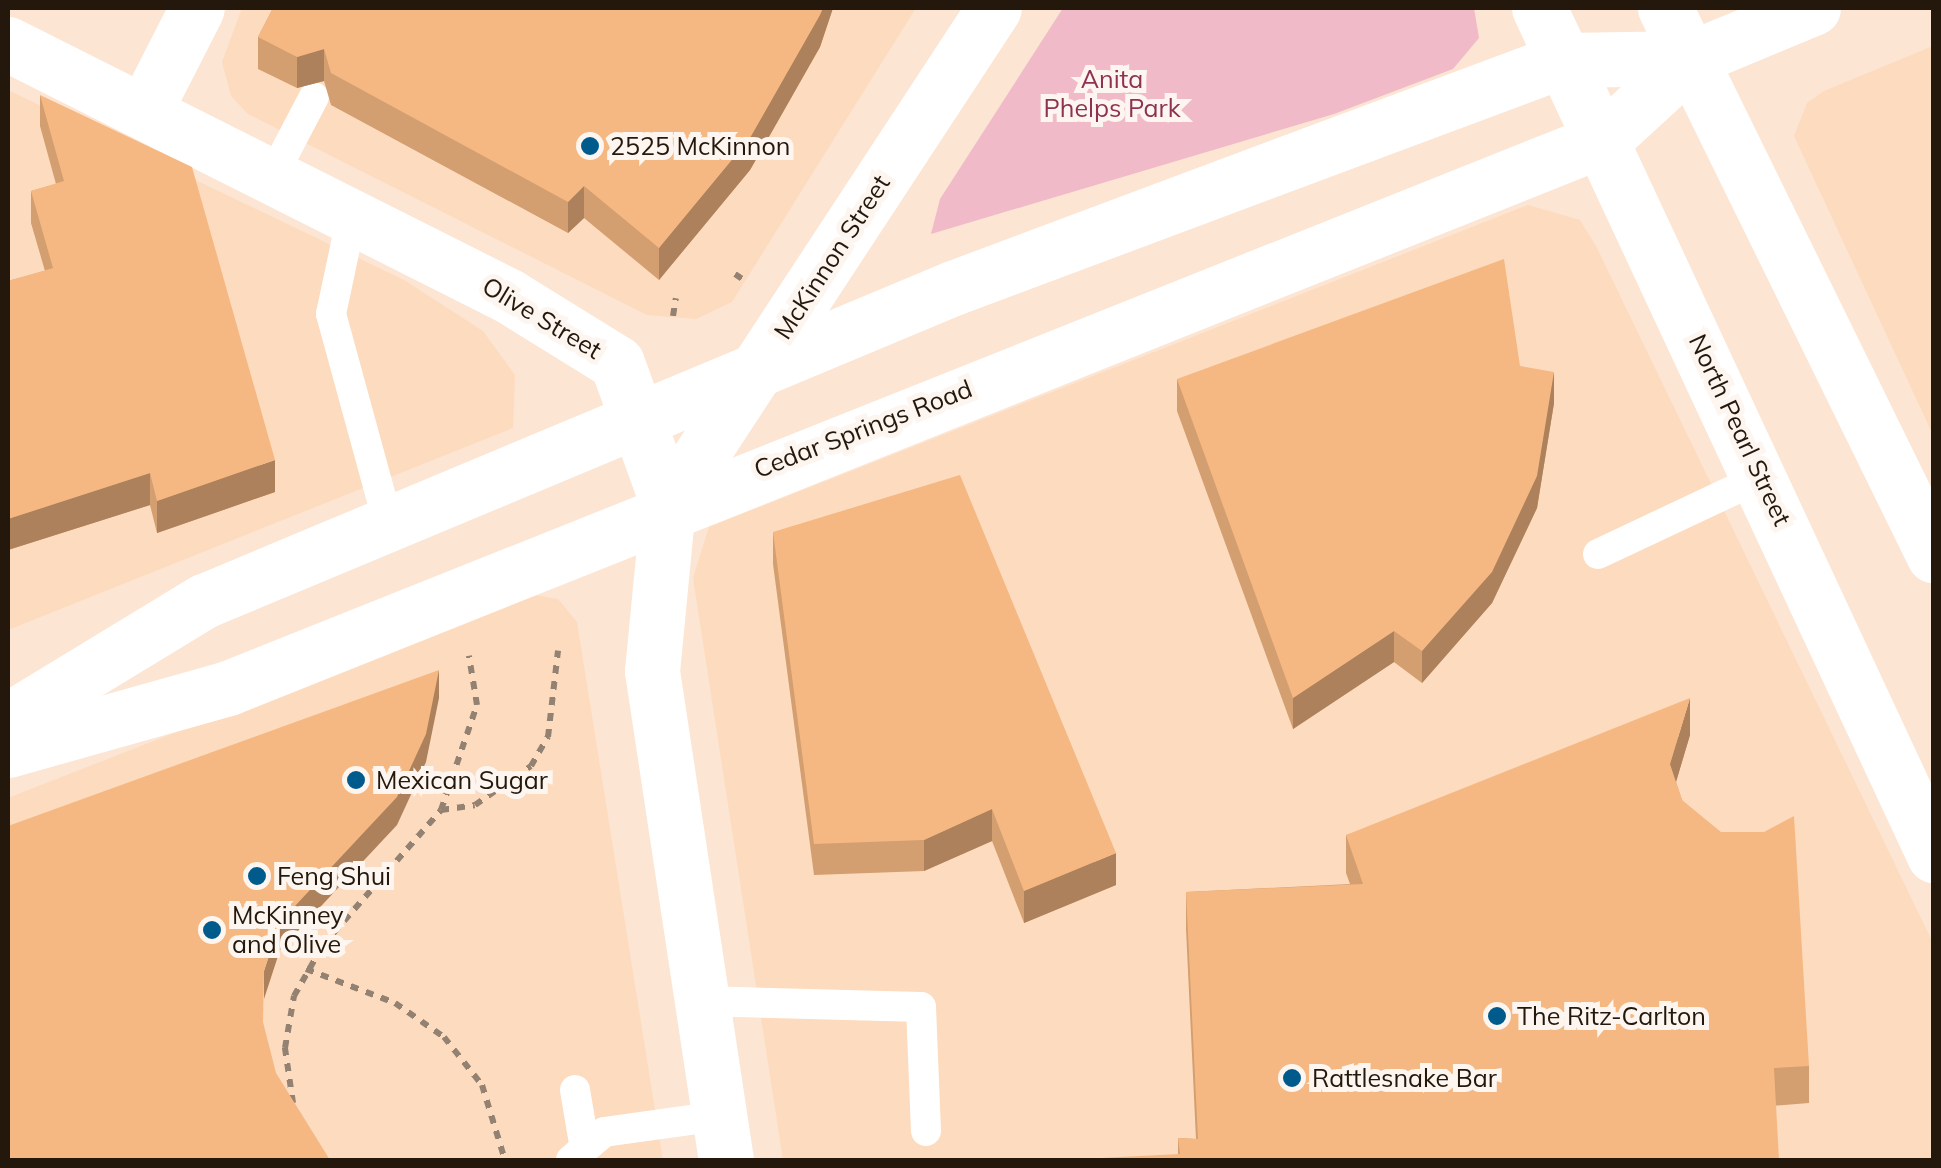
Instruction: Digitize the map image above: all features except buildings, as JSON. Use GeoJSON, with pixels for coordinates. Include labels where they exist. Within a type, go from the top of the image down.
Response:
{"type":"FeatureCollection","features":[{"type":"Feature","properties":{"kind":"main road"},"geometry":{"type":"LineString","coordinates":[[145,110],[197,8]]}},
{"type":"Feature","properties":{"kind":"main road","name":"McKinnon Street"},"geometry":{"type":"LineString","coordinates":[[668,505],[994,8]]}},
{"type":"Feature","properties":{"kind":"main road","name":"North Pearl Street"},"geometry":{"type":"LineString","coordinates":[[1538,8],[1604,139],[1934,855]]}},
{"type":"Feature","properties":{"kind":"main road"},"geometry":{"type":"LineString","coordinates":[[1665,8],[1934,556]]}},
{"type":"Feature","properties":{"kind":"main road","name":"Cedar Springs Road"},"geometry":{"type":"LineString","coordinates":[[8,750],[228,688],[668,505],[1604,139],[1692,58],[1812,8]]}},
{"type":"Feature","properties":{"kind":"main road","name":"Olive Street"},"geometry":{"type":"LineString","coordinates":[[8,44],[352,215],[617,363],[668,505],[652,671],[723,1138]]}},
{"type":"Feature","properties":{"kind":"main road","name":"Cedar Springs Road"},"geometry":{"type":"LineString","coordinates":[[8,720],[204,601],[761,366],[1564,60],[1692,58]]}},
{"type":"Feature","properties":{"kind":"main road","name":"Cedar Springs Road"},"geometry":{"type":"LineString","coordinates":[[617,363],[761,366]]}},
{"type":"Feature","properties":{"kind":"lane"},"geometry":{"type":"LineString","coordinates":[[273,175],[314,97]]}},
{"type":"Feature","properties":{"kind":"lane"},"geometry":{"type":"LineString","coordinates":[[352,215],[331,314],[388,522]]}},
{"type":"Feature","properties":{"kind":"lane"},"geometry":{"type":"LineString","coordinates":[[1598,554],[1762,477]]}},
{"type":"Feature","properties":{"kind":"lane"},"geometry":{"type":"LineString","coordinates":[[702,1001],[921,1007],[926,1131]]}},
{"type":"Feature","properties":{"kind":"lane"},"geometry":{"type":"LineString","coordinates":[[575,1090],[577,1152],[723,1138]]}},
{"type":"Feature","properties":{"kind":"path"},"geometry":{"type":"LineString","coordinates":[[735,274],[744,280]]}},
{"type":"Feature","properties":{"kind":"path"},"geometry":{"type":"LineString","coordinates":[[674,316],[676,298]]}},
{"type":"Feature","properties":{"kind":"path"},"geometry":{"type":"LineString","coordinates":[[441,810],[475,805],[531,766],[548,737],[558,651]]}},
{"type":"Feature","properties":{"kind":"path"},"geometry":{"type":"LineString","coordinates":[[299,1116],[285,1048],[306,969],[441,810],[478,705],[469,656]]}},
{"type":"Feature","properties":{"kind":"path"},"geometry":{"type":"LineString","coordinates":[[306,969],[395,1003],[444,1036],[482,1085],[505,1160]]}},
{"type":"Feature","properties":{"kind":"shaded area","name":"2525 McKinnon"},"geometry":{"type":"Polygon","coordinates":[[[242,8],[916,8],[732,302],[696,319],[647,315],[248,114],[231,96],[222,62],[242,8]]]}},
{"type":"Feature","properties":{"kind":"shaded area"},"geometry":{"type":"Polygon","coordinates":[[[1933,46],[1933,435],[1794,136],[1807,103],[1824,91],[1933,46]]]}},
{"type":"Feature","properties":{"kind":"shaded area"},"geometry":{"type":"Polygon","coordinates":[[[8,90],[404,280],[483,331],[515,375],[513,428],[8,630],[8,90]]]}},
{"type":"Feature","properties":{"kind":"shaded area"},"geometry":{"type":"Polygon","coordinates":[[[1528,205],[1580,220],[1597,248],[1933,943],[1933,1160],[783,1160],[693,578],[709,527],[1528,205]]]}},
{"type":"Feature","properties":{"kind":"shaded area"},"geometry":{"type":"Polygon","coordinates":[[[529,594],[558,599],[577,622],[663,1160],[8,1160],[8,798],[529,594]]]}},
{"type":"Feature","properties":{"kind":"green space","name":"Anita Phelps Park"},"geometry":{"type":"Polygon","coordinates":[[[1063,8],[1474,8],[1479,38],[1453,69],[1334,114],[931,234],[940,199],[1063,8]]]}},
{"type":"Feature","properties":{"kind":"place","name":"2525 McKinnon"},"geometry":{"type":"Point","coordinates":[590,146]}},
{"type":"Feature","properties":{"kind":"place","name":"Mexican Sugar"},"geometry":{"type":"Point","coordinates":[356,780]}},
{"type":"Feature","properties":{"kind":"place","name":"Feng Shui"},"geometry":{"type":"Point","coordinates":[257,876]}},
{"type":"Feature","properties":{"kind":"place","name":"McKinney and Olive"},"geometry":{"type":"Point","coordinates":[212,930]}},
{"type":"Feature","properties":{"kind":"place","name":"The Ritz-Carlton"},"geometry":{"type":"Point","coordinates":[1497,1016]}},
{"type":"Feature","properties":{"kind":"place","name":"Rattlesnake Bar"},"geometry":{"type":"Point","coordinates":[1292,1078]}}]}
